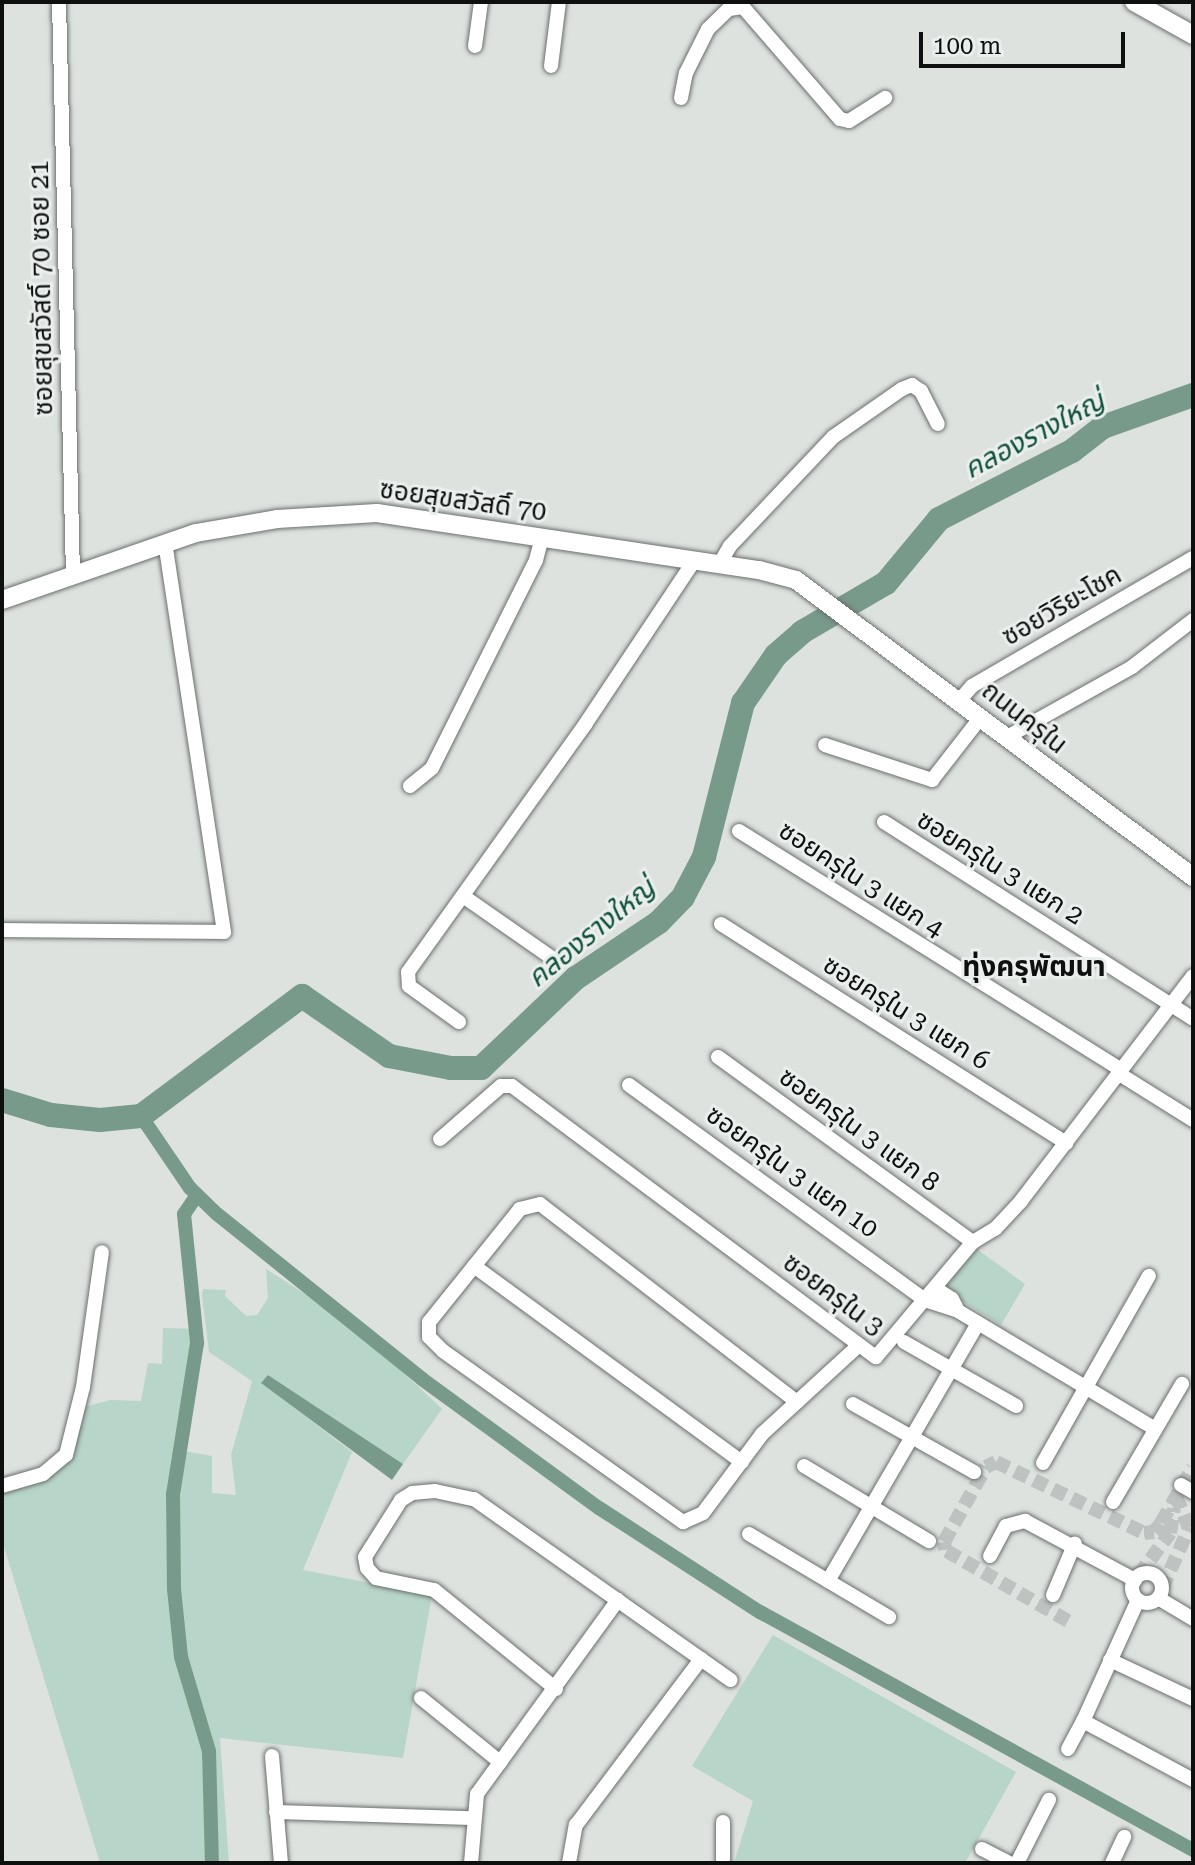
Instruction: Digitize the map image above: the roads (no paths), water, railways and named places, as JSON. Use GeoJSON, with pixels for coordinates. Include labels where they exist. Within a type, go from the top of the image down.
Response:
{"type":"FeatureCollection","features":[{"type":"Feature","properties":{"kind":"street","name":"ซอยสุขสวัสดิ์ 70 ซอย 21"},"geometry":{"type":"LineString","coordinates":[[59,2],[73,573]]}},
{"type":"Feature","properties":{"kind":"street"},"geometry":{"type":"LineString","coordinates":[[475,46],[481,2]]}},
{"type":"Feature","properties":{"kind":"street"},"geometry":{"type":"LineString","coordinates":[[551,66],[559,2]]}},
{"type":"Feature","properties":{"kind":"street"},"geometry":{"type":"LineString","coordinates":[[1134,2],[1193,35]]}},
{"type":"Feature","properties":{"kind":"street"},"geometry":{"type":"LineString","coordinates":[[681,98],[708,29],[729,9],[743,7],[840,119],[849,121],[885,98]]}},
{"type":"Feature","properties":{"kind":"street"},"geometry":{"type":"LineString","coordinates":[[719,565],[730,546],[833,437],[902,389],[912,385],[921,391],[938,424]]}},
{"type":"Feature","properties":{"kind":"street","name":"ซอยสุขสวัสดิ์ 70"},"geometry":{"type":"LineString","coordinates":[[2,600],[165,543],[277,519],[377,513],[694,561],[796,580],[823,600]]}},
{"type":"Feature","properties":{"kind":"street"},"geometry":{"type":"LineString","coordinates":[[410,786],[432,768],[536,560],[542,538]]}},
{"type":"Feature","properties":{"kind":"street"},"geometry":{"type":"LineString","coordinates":[[2,930],[224,932],[165,543]]}},
{"type":"Feature","properties":{"kind":"street","name":"ซอยวิริยะโชค"},"geometry":{"type":"LineString","coordinates":[[959,701],[972,686],[1193,558]]}},
{"type":"Feature","properties":{"kind":"street"},"geometry":{"type":"LineString","coordinates":[[459,1022],[409,986],[407,979],[694,561]]}},
{"type":"Feature","properties":{"kind":"street","name":"ถนนครุใน"},"geometry":{"type":"LineString","coordinates":[[823,600],[1193,877]]}},
{"type":"Feature","properties":{"kind":"street"},"geometry":{"type":"LineString","coordinates":[[1007,737],[1132,667],[1193,620]]}},
{"type":"Feature","properties":{"kind":"street"},"geometry":{"type":"LineString","coordinates":[[825,745],[932,780],[981,717]]}},
{"type":"Feature","properties":{"kind":"street","name":"ซอยครุใน 3 แยก 2"},"geometry":{"type":"LineString","coordinates":[[884,822],[1193,1019]]}},
{"type":"Feature","properties":{"kind":"street","name":"ซอยครุใน 3 แยก 4"},"geometry":{"type":"LineString","coordinates":[[739,831],[1193,1120]]}},
{"type":"Feature","properties":{"kind":"street"},"geometry":{"type":"LineString","coordinates":[[463,896],[552,958]]}},
{"type":"Feature","properties":{"kind":"street","name":"ซอยครุใน 3 แยก 6"},"geometry":{"type":"LineString","coordinates":[[721,924],[1066,1143]]}},
{"type":"Feature","properties":{"kind":"street","name":"ซอยครุใน 3"},"geometry":{"type":"LineString","coordinates":[[440,1139],[501,1086],[512,1086],[684,1210],[876,1357],[973,1242],[1007,1218],[1193,976]]}},
{"type":"Feature","properties":{"kind":"street","name":"ซอยครุใน 3 แยก 8"},"geometry":{"type":"LineString","coordinates":[[718,1057],[973,1242]]}},
{"type":"Feature","properties":{"kind":"street","name":"ซอยครุใน 3 แยก 10"},"geometry":{"type":"LineString","coordinates":[[629,1085],[930,1294],[952,1299],[958,1311],[1155,1429]]}},
{"type":"Feature","properties":{"kind":"street"},"geometry":{"type":"LineString","coordinates":[[797,1402],[540,1204],[520,1209],[429,1322],[429,1337],[443,1351],[683,1522],[703,1513],[742,1462],[797,1402],[858,1346]]}},
{"type":"Feature","properties":{"kind":"street"},"geometry":{"type":"LineString","coordinates":[[2,1486],[43,1474],[66,1455],[83,1387],[102,1252]]}},
{"type":"Feature","properties":{"kind":"street"},"geometry":{"type":"LineString","coordinates":[[474,1266],[742,1462]]}},
{"type":"Feature","properties":{"kind":"street"},"geometry":{"type":"LineString","coordinates":[[1043,1463],[1149,1276]]}},
{"type":"Feature","properties":{"kind":"street"},"geometry":{"type":"LineString","coordinates":[[828,1581],[978,1323]]}},
{"type":"Feature","properties":{"kind":"street"},"geometry":{"type":"LineString","coordinates":[[904,1342],[1016,1406]]}},
{"type":"Feature","properties":{"kind":"street"},"geometry":{"type":"LineString","coordinates":[[1113,1502],[1182,1384]]}},
{"type":"Feature","properties":{"kind":"street"},"geometry":{"type":"LineString","coordinates":[[853,1404],[974,1472]]}},
{"type":"Feature","properties":{"kind":"street"},"geometry":{"type":"LineString","coordinates":[[804,1466],[929,1541]]}},
{"type":"Feature","properties":{"kind":"street"},"geometry":{"type":"LineString","coordinates":[[556,1689],[434,1590],[376,1578],[367,1568],[365,1557],[401,1500],[412,1493],[462,1493],[731,1680]]}},
{"type":"Feature","properties":{"kind":"street"},"geometry":{"type":"LineString","coordinates":[[990,1556],[1006,1526],[1025,1521],[1075,1543],[1135,1580]]}},
{"type":"Feature","properties":{"kind":"street"},"geometry":{"type":"LineString","coordinates":[[749,1534],[889,1617]]}},
{"type":"Feature","properties":{"kind":"street"},"geometry":{"type":"LineString","coordinates":[[1053,1595],[1075,1543]]}},
{"type":"Feature","properties":{"kind":"street"},"geometry":{"type":"LineString","coordinates":[[1143,1574],[1156,1577],[1162,1589],[1158,1598],[1150,1603],[1138,1600],[1132,1589],[1135,1580],[1143,1574]]}},
{"type":"Feature","properties":{"kind":"street"},"geometry":{"type":"LineString","coordinates":[[1158,1598],[1193,1619]]}},
{"type":"Feature","properties":{"kind":"street"},"geometry":{"type":"LineString","coordinates":[[471,1863],[472,1818],[477,1794],[618,1600]]}},
{"type":"Feature","properties":{"kind":"street"},"geometry":{"type":"LineString","coordinates":[[1068,1749],[1138,1600]]}},
{"type":"Feature","properties":{"kind":"street"},"geometry":{"type":"LineString","coordinates":[[569,1863],[576,1825],[701,1659]]}},
{"type":"Feature","properties":{"kind":"street"},"geometry":{"type":"LineString","coordinates":[[1110,1660],[1193,1699]]}},
{"type":"Feature","properties":{"kind":"street"},"geometry":{"type":"LineString","coordinates":[[421,1698],[500,1762]]}},
{"type":"Feature","properties":{"kind":"street"},"geometry":{"type":"LineString","coordinates":[[1083,1721],[1193,1780]]}},
{"type":"Feature","properties":{"kind":"street"},"geometry":{"type":"LineString","coordinates":[[272,1756],[281,1863]]}},
{"type":"Feature","properties":{"kind":"street"},"geometry":{"type":"LineString","coordinates":[[1017,1863],[1049,1800]]}},
{"type":"Feature","properties":{"kind":"street"},"geometry":{"type":"LineString","coordinates":[[276,1812],[472,1818]]}},
{"type":"Feature","properties":{"kind":"street"},"geometry":{"type":"LineString","coordinates":[[723,1822],[723,1863]]}},
{"type":"Feature","properties":{"kind":"street"},"geometry":{"type":"LineString","coordinates":[[1112,1863],[1124,1837]]}},
{"type":"Feature","properties":{"kind":"street"},"geometry":{"type":"LineString","coordinates":[[982,1849],[1009,1863]]}},
{"type":"Feature","properties":{"kind":"waterway","name":"คลองรางใหญ่"},"geometry":{"type":"LineString","coordinates":[[2,1100],[51,1115],[100,1120],[141,1116],[302,996],[389,1056],[451,1068],[481,1068],[576,978],[659,922],[683,897],[704,857],[743,703],[776,655],[802,632],[886,583],[939,519],[1072,451],[1103,427],[1193,395]]}},
{"type":"Feature","properties":{"kind":"waterway"},"geometry":{"type":"LineString","coordinates":[[141,1116],[190,1188],[217,1214],[422,1379],[599,1508],[760,1612],[1193,1850]]}},
{"type":"Feature","properties":{"kind":"waterway"},"geometry":{"type":"LineString","coordinates":[[197,1195],[184,1214],[197,1343],[173,1494],[174,1589],[181,1657],[209,1751],[212,1863]]}},
{"type":"Feature","properties":{"kind":"tunnel"},"geometry":{"type":"LineString","coordinates":[[1068,1621],[945,1550],[944,1542],[986,1467],[996,1462],[1144,1533],[1154,1532],[1161,1523],[1193,1467]]}},
{"type":"Feature","properties":{"kind":"tunnel"},"geometry":{"type":"LineString","coordinates":[[1162,1589],[1189,1528],[1176,1495]]}},
{"type":"Feature","properties":{"kind":"tunnel"},"geometry":{"type":"LineString","coordinates":[[1138,1576],[1170,1533],[1174,1508]]}},
{"type":"Feature","properties":{"kind":"district","name":"ทุ่งครุพัฒนา"},"geometry":{"type":"Point","coordinates":[1034,967]}}]}
